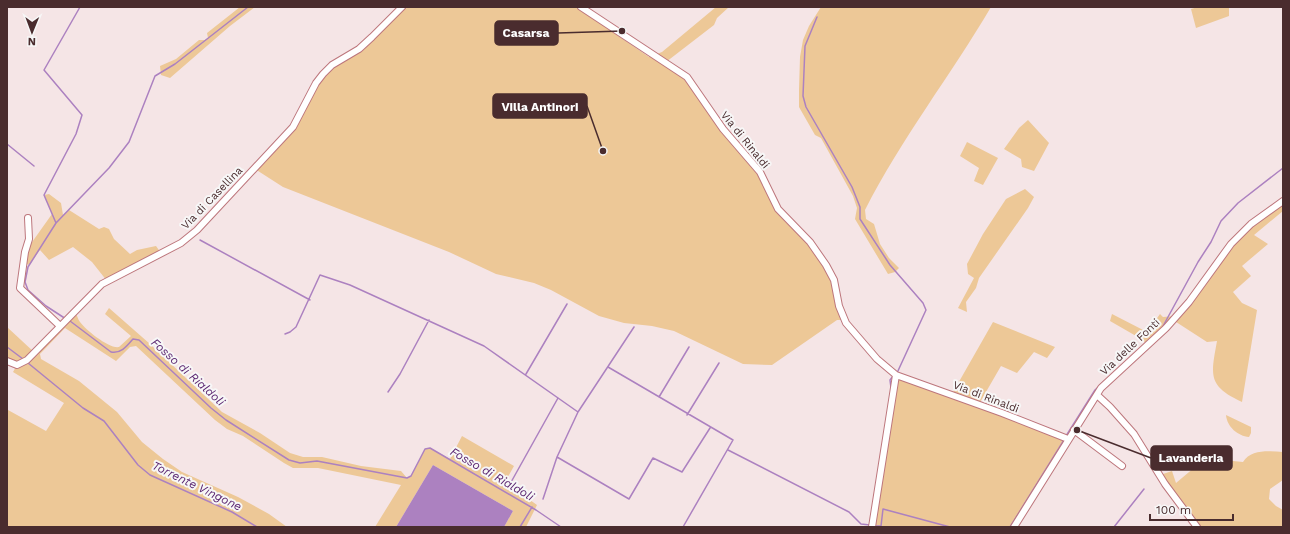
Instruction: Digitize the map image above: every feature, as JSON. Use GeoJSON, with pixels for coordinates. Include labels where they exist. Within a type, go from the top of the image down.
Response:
{"type":"FeatureCollection","features":[{"type":"Feature","properties":{"kind":"street","name":"Via di Casellina"},"geometry":{"type":"LineString","coordinates":[[7,361],[13,365],[19,364],[32,357],[69,316],[102,284],[181,243],[197,230],[293,128],[316,83],[323,74],[332,65],[359,49],[402,7]]}},
{"type":"Feature","properties":{"kind":"street","name":"Via di Rinaldi"},"geometry":{"type":"LineString","coordinates":[[581,7],[687,76],[723,129],[760,172],[778,209],[810,242],[826,264],[834,280],[839,306],[846,323],[877,359],[896,375],[996,410],[1068,439]]}},
{"type":"Feature","properties":{"kind":"street","name":"Via delle Fonti"},"geometry":{"type":"LineString","coordinates":[[1014,527],[1101,388],[1166,328],[1189,302],[1230,244],[1251,224],[1283,201]]}},
{"type":"Feature","properties":{"kind":"street"},"geometry":{"type":"LineString","coordinates":[[28,218],[29,239],[25,252],[20,288],[62,324]]}},
{"type":"Feature","properties":{"kind":"street"},"geometry":{"type":"LineString","coordinates":[[872,527],[896,375]]}},
{"type":"Feature","properties":{"kind":"street"},"geometry":{"type":"LineString","coordinates":[[1097,394],[1110,406],[1134,434],[1165,484],[1197,527]]}},
{"type":"Feature","properties":{"kind":"street"},"geometry":{"type":"LineString","coordinates":[[1074,430],[1122,466]]}},
{"type":"Feature","properties":{"kind":"shaded area"},"geometry":{"type":"Polygon","coordinates":[[[240,7],[255,7],[230,26],[170,78],[161,75],[160,66],[176,59],[199,40],[205,40],[208,38],[207,33],[240,7]]]}},
{"type":"Feature","properties":{"kind":"shaded area"},"geometry":{"type":"Polygon","coordinates":[[[402,7],[576,7],[649,57],[662,52],[716,7],[729,7],[717,18],[714,25],[666,62],[687,77],[723,129],[760,172],[773,200],[826,265],[845,320],[837,320],[772,365],[743,364],[674,331],[652,326],[624,323],[599,316],[551,290],[534,283],[496,274],[449,252],[283,187],[255,169],[280,142],[323,74],[359,49],[402,7]]]}},
{"type":"Feature","properties":{"kind":"shaded area"},"geometry":{"type":"Polygon","coordinates":[[[821,7],[991,7],[910,132],[865,210],[866,219],[874,224],[880,244],[889,258],[899,268],[895,272],[888,274],[855,219],[857,208],[853,196],[821,138],[815,135],[799,107],[800,57],[803,40],[809,26],[821,7]]]}},
{"type":"Feature","properties":{"kind":"shaded area"},"geometry":{"type":"Polygon","coordinates":[[[1198,7],[1229,7],[1229,16],[1196,28],[1191,9],[1198,7]]]}},
{"type":"Feature","properties":{"kind":"shaded area"},"geometry":{"type":"Polygon","coordinates":[[[1028,120],[1049,143],[1034,171],[1022,167],[1021,159],[1004,149],[1019,128],[1028,120]]]}},
{"type":"Feature","properties":{"kind":"shaded area"},"geometry":{"type":"Polygon","coordinates":[[[967,142],[998,158],[983,185],[974,181],[979,168],[960,156],[967,142]]]}},
{"type":"Feature","properties":{"kind":"shaded area"},"geometry":{"type":"Polygon","coordinates":[[[1025,189],[1034,197],[1028,208],[979,278],[976,288],[966,302],[967,312],[958,308],[974,278],[968,274],[967,264],[983,234],[1006,199],[1025,189]]]}},
{"type":"Feature","properties":{"kind":"shaded area"},"geometry":{"type":"Polygon","coordinates":[[[49,194],[61,203],[63,215],[69,210],[99,229],[104,227],[109,229],[114,239],[130,254],[137,250],[156,246],[161,253],[107,281],[92,262],[73,247],[49,260],[40,250],[29,265],[23,262],[25,252],[52,214],[44,195],[49,194]]]}},
{"type":"Feature","properties":{"kind":"shaded area"},"geometry":{"type":"Polygon","coordinates":[[[1283,201],[1283,211],[1254,235],[1268,244],[1242,266],[1251,276],[1233,292],[1242,303],[1257,310],[1242,402],[1222,390],[1217,385],[1214,378],[1213,363],[1217,341],[1207,342],[1173,320],[1148,346],[1143,340],[1110,321],[1112,314],[1147,332],[1160,314],[1163,317],[1176,316],[1231,244],[1283,201]]]}},
{"type":"Feature","properties":{"kind":"shaded area"},"geometry":{"type":"Polygon","coordinates":[[[109,308],[150,344],[222,412],[260,433],[290,453],[303,457],[322,457],[361,466],[401,471],[407,478],[411,476],[425,449],[430,448],[450,459],[462,436],[514,466],[505,482],[537,505],[526,527],[504,527],[513,511],[433,465],[396,527],[375,527],[401,485],[318,468],[293,468],[243,436],[227,429],[215,420],[136,346],[130,347],[116,361],[65,328],[40,354],[41,359],[79,381],[117,412],[142,442],[182,472],[238,497],[269,514],[287,527],[7,527],[7,411],[8,410],[46,431],[64,403],[13,372],[17,365],[7,361],[7,327],[35,353],[74,312],[80,322],[92,334],[110,345],[119,347],[131,336],[105,314],[109,308]]]}},
{"type":"Feature","properties":{"kind":"shaded area"},"geometry":{"type":"Polygon","coordinates":[[[993,322],[1055,347],[1047,358],[1034,352],[1017,373],[1001,366],[979,404],[1068,439],[1014,527],[872,527],[896,375],[952,394],[993,322]]]}},
{"type":"Feature","properties":{"kind":"shaded area"},"geometry":{"type":"Polygon","coordinates":[[[1226,415],[1251,427],[1249,437],[1237,433],[1228,423],[1226,415]]]}},
{"type":"Feature","properties":{"kind":"shaded area"},"geometry":{"type":"Polygon","coordinates":[[[1204,447],[1210,451],[1213,459],[1243,462],[1246,458],[1255,453],[1266,451],[1283,452],[1283,480],[1270,489],[1269,499],[1283,510],[1283,527],[1197,527],[1160,475],[1172,471],[1176,483],[1195,467],[1204,447]]]}},
{"type":"Feature","properties":{"kind":"shaded area"},"geometry":{"type":"Polygon","coordinates":[[[433,465],[513,511],[504,527],[396,527],[433,465]]]}},
{"type":"Feature","properties":{"kind":"waterway"},"geometry":{"type":"LineString","coordinates":[[56,223],[44,195],[76,134],[82,115],[44,70],[80,7]]}},
{"type":"Feature","properties":{"kind":"waterway","name":"Fosso di Rialdoli"},"geometry":{"type":"LineString","coordinates":[[66,319],[46,306],[28,290],[25,282],[28,267],[56,223],[109,168],[129,142],[155,76],[175,64],[248,7]]}},
{"type":"Feature","properties":{"kind":"waterway"},"geometry":{"type":"LineString","coordinates":[[817,17],[805,46],[803,96],[806,107],[852,187],[860,207],[860,219],[890,265],[923,303],[926,310],[897,373]]}},
{"type":"Feature","properties":{"kind":"waterway"},"geometry":{"type":"LineString","coordinates":[[7,144],[34,166]]}},
{"type":"Feature","properties":{"kind":"waterway"},"geometry":{"type":"LineString","coordinates":[[1162,328],[1198,262],[1211,242],[1221,221],[1238,203],[1283,168]]}},
{"type":"Feature","properties":{"kind":"waterway"},"geometry":{"type":"LineString","coordinates":[[200,240],[310,300]]}},
{"type":"Feature","properties":{"kind":"waterway"},"geometry":{"type":"LineString","coordinates":[[285,334],[296,327],[320,275],[350,285],[484,346],[578,412]]}},
{"type":"Feature","properties":{"kind":"waterway"},"geometry":{"type":"LineString","coordinates":[[526,374],[567,304]]}},
{"type":"Feature","properties":{"kind":"waterway"},"geometry":{"type":"LineString","coordinates":[[388,392],[400,374],[429,320]]}},
{"type":"Feature","properties":{"kind":"waterway","name":"Fosso di Rialdoli"},"geometry":{"type":"LineString","coordinates":[[70,321],[111,352],[121,351],[133,339],[139,340],[211,408],[226,420],[289,460],[300,463],[317,461],[407,478],[411,476],[425,449],[430,448],[536,510],[561,527]]}},
{"type":"Feature","properties":{"kind":"waterway"},"geometry":{"type":"LineString","coordinates":[[543,499],[557,457],[578,412],[634,327]]}},
{"type":"Feature","properties":{"kind":"waterway","name":"Torrente Vingone"},"geometry":{"type":"LineString","coordinates":[[7,347],[23,359]]}},
{"type":"Feature","properties":{"kind":"waterway"},"geometry":{"type":"LineString","coordinates":[[659,397],[689,347]]}},
{"type":"Feature","properties":{"kind":"waterway","name":"Torrente Vingone"},"geometry":{"type":"LineString","coordinates":[[28,363],[83,408],[104,421],[138,465],[150,475],[232,512],[257,527]]}},
{"type":"Feature","properties":{"kind":"waterway"},"geometry":{"type":"LineString","coordinates":[[687,415],[719,363]]}},
{"type":"Feature","properties":{"kind":"waterway"},"geometry":{"type":"LineString","coordinates":[[608,367],[733,440],[683,527]]}},
{"type":"Feature","properties":{"kind":"waterway"},"geometry":{"type":"LineString","coordinates":[[891,388],[890,380],[894,375]]}},
{"type":"Feature","properties":{"kind":"waterway"},"geometry":{"type":"LineString","coordinates":[[1066,436],[1095,390],[1109,377]]}},
{"type":"Feature","properties":{"kind":"waterway"},"geometry":{"type":"LineString","coordinates":[[510,484],[558,398]]}},
{"type":"Feature","properties":{"kind":"waterway"},"geometry":{"type":"LineString","coordinates":[[557,457],[629,499],[653,458],[682,472],[710,428]]}},
{"type":"Feature","properties":{"kind":"waterway"},"geometry":{"type":"LineString","coordinates":[[1010,527],[1064,440]]}},
{"type":"Feature","properties":{"kind":"waterway"},"geometry":{"type":"LineString","coordinates":[[728,450],[849,512],[861,524],[870,525]]}},
{"type":"Feature","properties":{"kind":"waterway"},"geometry":{"type":"LineString","coordinates":[[1114,527],[1144,489]]}},
{"type":"Feature","properties":{"kind":"waterway"},"geometry":{"type":"LineString","coordinates":[[520,527],[532,507]]}},
{"type":"Feature","properties":{"kind":"waterway"},"geometry":{"type":"LineString","coordinates":[[874,526],[881,526],[883,509],[950,527]]}},
{"type":"Feature","properties":{"kind":"place","name":"Casarsa"},"geometry":{"type":"Point","coordinates":[622,31]}},
{"type":"Feature","properties":{"kind":"place","name":"Villa Antinori"},"geometry":{"type":"Point","coordinates":[603,151]}},
{"type":"Feature","properties":{"kind":"place","name":"Lavanderia"},"geometry":{"type":"Point","coordinates":[1077,430]}}]}
